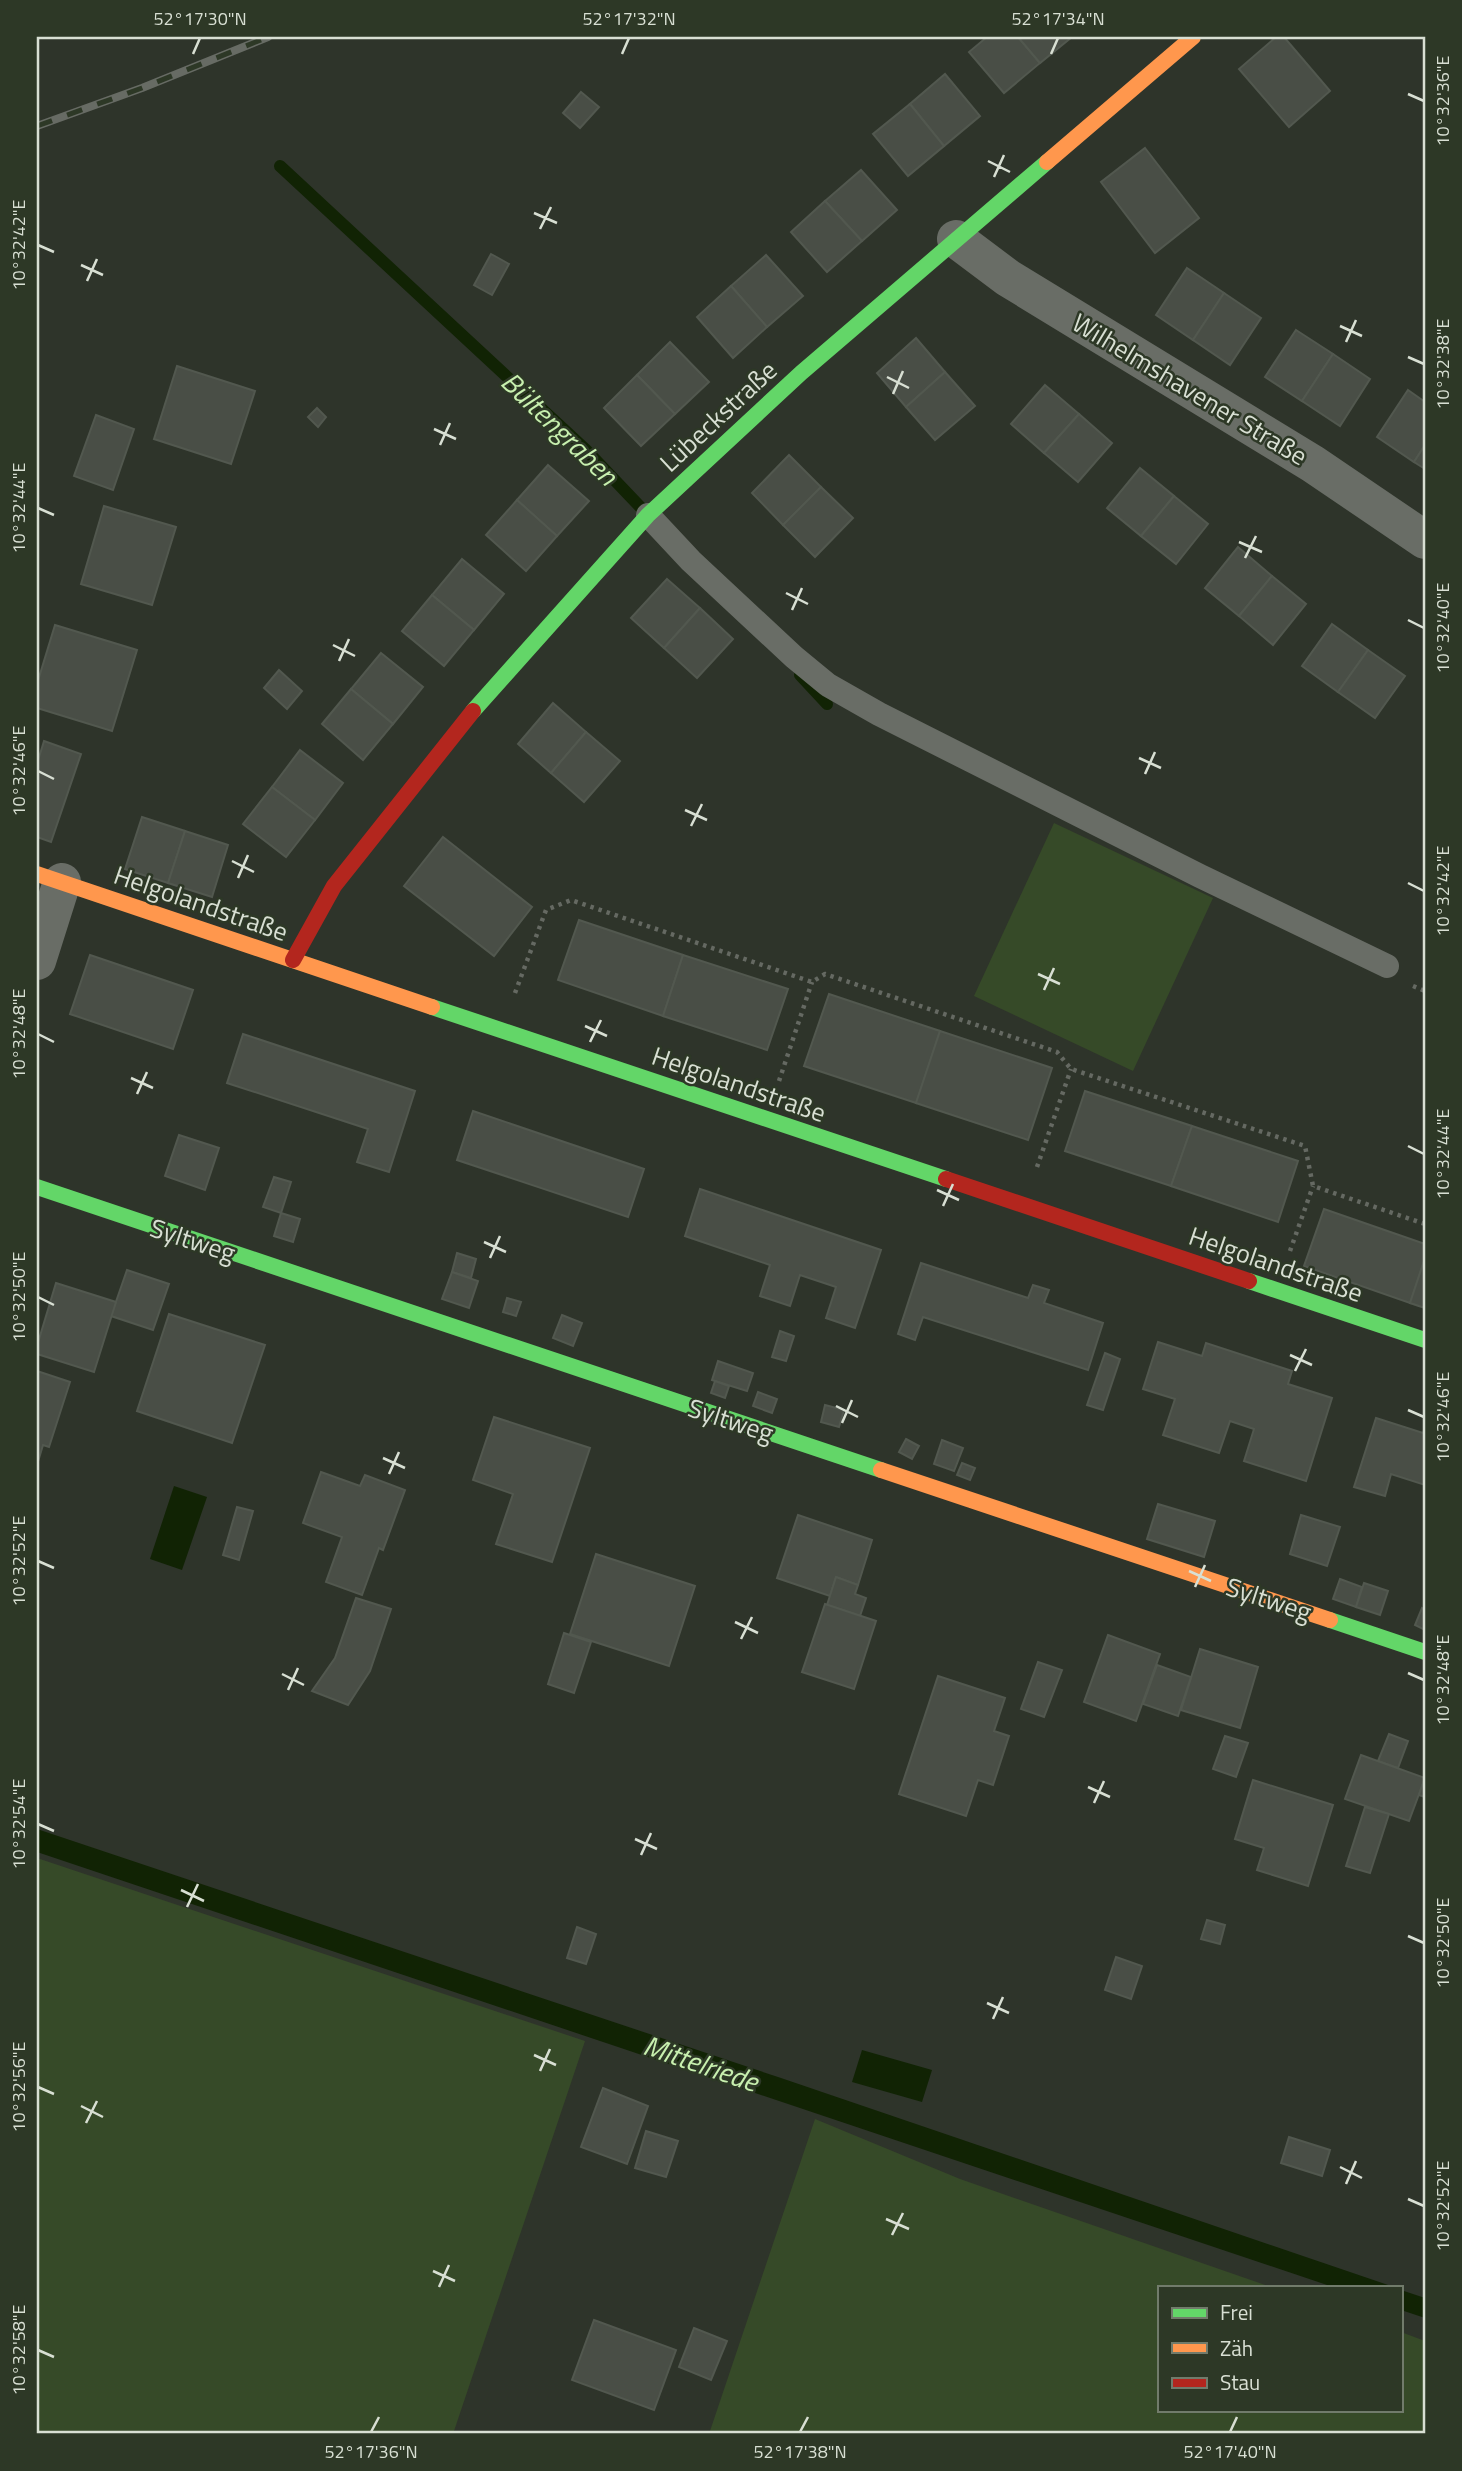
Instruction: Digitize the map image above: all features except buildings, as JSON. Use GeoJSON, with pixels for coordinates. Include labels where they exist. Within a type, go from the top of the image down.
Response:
{"type":"FeatureCollection","features":[{"type":"Feature","properties":{"kind":"street","name":"Lübeckstraße"},"geometry":{"type":"LineString","coordinates":[[293,960],[334,886],[384,823],[484,698],[648,515],[801,373],[1193,37]]}},
{"type":"Feature","properties":{"kind":"street","name":"Wilhelmshavener Straße"},"geometry":{"type":"LineString","coordinates":[[956,239],[1008,278],[1314,464],[1425,540]]}},
{"type":"Feature","properties":{"kind":"street","name":"Helgolandstraße"},"geometry":{"type":"LineString","coordinates":[[49,878],[1425,1340]]}},
{"type":"Feature","properties":{"kind":"street"},"geometry":{"type":"LineString","coordinates":[[37,961],[49,878]]}},
{"type":"Feature","properties":{"kind":"street","name":"Syltweg"},"geometry":{"type":"LineString","coordinates":[[37,1187],[1425,1652]]}},
{"type":"Feature","properties":{"kind":"lane"},"geometry":{"type":"LineString","coordinates":[[648,515],[691,561],[828,685],[879,714],[1166,859],[1387,966]]}},
{"type":"Feature","properties":{"kind":"path"},"geometry":{"type":"LineString","coordinates":[[502,1030],[546,910],[571,900],[812,982]]}},
{"type":"Feature","properties":{"kind":"path"},"geometry":{"type":"LineString","coordinates":[[766,1119],[812,982],[825,974],[1057,1052],[1071,1069],[1305,1146],[1313,1186],[1276,1290]]}},
{"type":"Feature","properties":{"kind":"path"},"geometry":{"type":"LineString","coordinates":[[1024,1205],[1071,1069]]}},
{"type":"Feature","properties":{"kind":"path"},"geometry":{"type":"LineString","coordinates":[[1313,1186],[1425,1224]]}},
{"type":"Feature","properties":{"kind":"shaded area"},"geometry":{"type":"Polygon","coordinates":[[[1054,823],[1213,898],[1133,1071],[974,996],[1054,823]]]}},
{"type":"Feature","properties":{"kind":"shaded area"},"geometry":{"type":"Polygon","coordinates":[[[37,1858],[585,2041],[453,2434],[37,2434],[37,1858]]]}},
{"type":"Feature","properties":{"kind":"shaded area"},"geometry":{"type":"Polygon","coordinates":[[[815,2119],[960,2179],[1268,2286],[1158,2286],[1158,2412],[1402,2412],[1402,2332],[1425,2341],[1425,2434],[709,2434],[815,2119]]]}},
{"type":"Feature","properties":{"kind":"water"},"geometry":{"type":"Polygon","coordinates":[[[174,1486],[207,1497],[182,1570],[150,1559],[174,1486]]]}},
{"type":"Feature","properties":{"kind":"water","name":"Mittelriede"},"geometry":{"type":"Polygon","coordinates":[[[37,1829],[1391,2286],[1330,2286],[37,1852],[37,1829]]]}},
{"type":"Feature","properties":{"kind":"water"},"geometry":{"type":"Polygon","coordinates":[[[862,2050],[932,2070],[922,2102],[852,2082],[862,2050]]]}},
{"type":"Feature","properties":{"kind":"water"},"geometry":{"type":"Polygon","coordinates":[[[1402,2290],[1425,2298],[1425,2318],[1402,2310],[1402,2290]]]}},
{"type":"Feature","properties":{"kind":"waterway","name":"Bültengraben"},"geometry":{"type":"LineString","coordinates":[[280,166],[586,450],[645,512]]}},
{"type":"Feature","properties":{"kind":"waterway","name":"Bültengraben"},"geometry":{"type":"LineString","coordinates":[[800,675],[827,704]]}},
{"type":"Feature","properties":{"kind":"railway"},"geometry":{"type":"LineString","coordinates":[[37,126],[142,88],[268,37]]}},
{"type":"Feature","properties":{"kind":"traffic: fast"},"geometry":{"type":"LineString","coordinates":[[473,711],[648,515],[801,373],[1047,162]]}},
{"type":"Feature","properties":{"kind":"traffic: fast"},"geometry":{"type":"LineString","coordinates":[[432,1007],[946,1179]]}},
{"type":"Feature","properties":{"kind":"traffic: fast"},"geometry":{"type":"LineString","coordinates":[[37,1187],[881,1470]]}},
{"type":"Feature","properties":{"kind":"traffic: fast"},"geometry":{"type":"LineString","coordinates":[[1249,1281],[1425,1340]]}},
{"type":"Feature","properties":{"kind":"traffic: fast"},"geometry":{"type":"LineString","coordinates":[[1330,1620],[1425,1652]]}},
{"type":"Feature","properties":{"kind":"traffic: slow"},"geometry":{"type":"LineString","coordinates":[[1047,162],[1193,37]]}},
{"type":"Feature","properties":{"kind":"traffic: slow"},"geometry":{"type":"LineString","coordinates":[[37,874],[432,1007]]}},
{"type":"Feature","properties":{"kind":"traffic: slow"},"geometry":{"type":"LineString","coordinates":[[881,1470],[1330,1620]]}},
{"type":"Feature","properties":{"kind":"traffic: jam"},"geometry":{"type":"LineString","coordinates":[[293,960],[334,886],[473,711]]}},
{"type":"Feature","properties":{"kind":"traffic: jam"},"geometry":{"type":"LineString","coordinates":[[946,1179],[1249,1281]]}}]}
